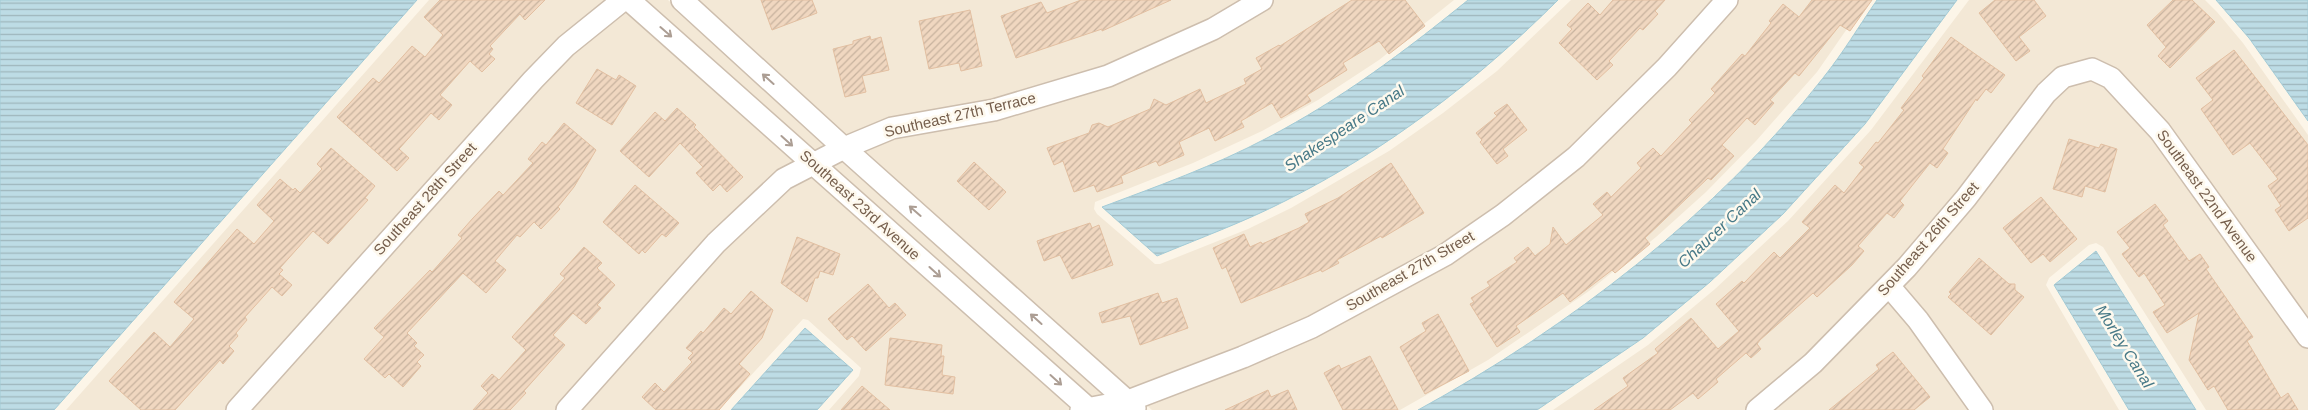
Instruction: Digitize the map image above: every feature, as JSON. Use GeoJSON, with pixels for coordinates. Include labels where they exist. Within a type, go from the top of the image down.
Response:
{"type":"FeatureCollection","features":[{"type":"Feature","properties":{"kind":"street","name":"Southeast 28th Street"},"geometry":{"type":"LineString","coordinates":[[238,410],[533,80],[566,46],[623,0]]}},
{"type":"Feature","properties":{"kind":"street","name":"Southeast 23rd Avenue"},"geometry":{"type":"LineString","coordinates":[[629,0],[1087,410]]}},
{"type":"Feature","properties":{"kind":"street","name":"Southeast 23rd Avenue"},"geometry":{"type":"LineString","coordinates":[[682,0],[1132,406]]}},
{"type":"Feature","properties":{"kind":"street","name":"Southeast 27th Terrace"},"geometry":{"type":"LineString","coordinates":[[567,410],[716,243],[784,179],[844,148],[892,128],[994,110],[1108,76],[1213,29],[1262,0]]}},
{"type":"Feature","properties":{"kind":"street","name":"Southeast 27th Street"},"geometry":{"type":"LineString","coordinates":[[1087,410],[1132,406],[1312,326],[1445,255],[1503,215],[1576,157],[1667,67],[1727,0]]}},
{"type":"Feature","properties":{"kind":"street","name":"Southeast 26th Street"},"geometry":{"type":"LineString","coordinates":[[1758,410],[1812,363],[1889,286],[1966,198],[2046,94],[2063,77],[2092,69]]}},
{"type":"Feature","properties":{"kind":"street","name":"Southeast 22nd Avenue"},"geometry":{"type":"LineString","coordinates":[[2092,69],[2111,78],[2160,131],[2308,337]]}},
{"type":"Feature","properties":{"kind":"street"},"geometry":{"type":"LineString","coordinates":[[1889,286],[1918,320],[1982,410]]}},
{"type":"Feature","properties":{"kind":"shaded area"},"geometry":{"type":"Polygon","coordinates":[[[429,0],[615,0],[1076,410],[829,410],[859,376],[861,368],[808,320],[803,319],[719,410],[66,410],[429,0]]]}},
{"type":"Feature","properties":{"kind":"shaded area"},"geometry":{"type":"Polygon","coordinates":[[[644,0],[668,0],[1124,410],[1105,410],[644,0]]]}},
{"type":"Feature","properties":{"kind":"shaded area"},"geometry":{"type":"Polygon","coordinates":[[[695,0],[1454,0],[1379,60],[1318,100],[1262,131],[1193,163],[1095,202],[1094,209],[1097,214],[1155,264],[1160,264],[1248,229],[1291,208],[1389,151],[1443,113],[1497,71],[1571,0],[1867,0],[1817,72],[1756,141],[1706,192],[1656,237],[1589,291],[1488,360],[1400,410],[1152,410],[695,0]]]}},
{"type":"Feature","properties":{"kind":"shaded area"},"geometry":{"type":"Polygon","coordinates":[[[1969,0],[2205,0],[2243,43],[2308,135],[2308,410],[2206,410],[2103,247],[2096,243],[2089,245],[2049,278],[2046,285],[2119,410],[1553,410],[1648,345],[1715,289],[1788,221],[1871,130],[1969,0]]]}},
{"type":"Feature","properties":{"kind":"water"},"geometry":{"type":"Polygon","coordinates":[[[0,0],[417,0],[54,410],[0,410],[0,0]]]}},
{"type":"Feature","properties":{"kind":"water","name":"Shakespeare Canal"},"geometry":{"type":"Polygon","coordinates":[[[1468,0],[1558,0],[1496,58],[1430,111],[1395,136],[1323,181],[1254,216],[1157,256],[1102,207],[1206,167],[1294,123],[1371,74],[1468,0]]]}},
{"type":"Feature","properties":{"kind":"water","name":"Chaucer Canal"},"geometry":{"type":"Polygon","coordinates":[[[1877,0],[1957,0],[1865,124],[1783,214],[1710,282],[1643,338],[1537,410],[1418,410],[1530,343],[1584,305],[1688,221],[1737,175],[1782,128],[1830,69],[1877,0]]]}},
{"type":"Feature","properties":{"kind":"water"},"geometry":{"type":"Polygon","coordinates":[[[2216,0],[2308,0],[2308,121],[2249,38],[2216,0]]]}},
{"type":"Feature","properties":{"kind":"water","name":"Morley Canal"},"geometry":{"type":"Polygon","coordinates":[[[2096,251],[2196,410],[2129,410],[2054,285],[2096,251]]]}},
{"type":"Feature","properties":{"kind":"water"},"geometry":{"type":"Polygon","coordinates":[[[805,328],[853,370],[817,410],[731,410],[805,328]]]}},
{"type":"Feature","properties":{"kind":"building"},"geometry":{"type":"Polygon","coordinates":[[[440,0],[545,0],[525,20],[520,14],[490,46],[493,49],[489,54],[495,59],[482,72],[470,61],[440,95],[452,105],[439,120],[431,113],[399,149],[409,158],[397,171],[337,117],[373,78],[379,83],[412,46],[425,57],[443,35],[424,17],[440,0]]]}},
{"type":"Feature","properties":{"kind":"building"},"geometry":{"type":"Polygon","coordinates":[[[761,0],[812,0],[817,13],[772,30],[761,0]]]}},
{"type":"Feature","properties":{"kind":"building"},"geometry":{"type":"Polygon","coordinates":[[[1081,0],[1171,0],[1102,31],[1102,29],[1016,58],[1001,16],[1041,2],[1047,13],[1081,0]]]}},
{"type":"Feature","properties":{"kind":"building"},"geometry":{"type":"Polygon","coordinates":[[[1352,0],[1405,0],[1425,26],[1389,54],[1379,41],[1343,63],[1347,70],[1307,95],[1311,101],[1281,118],[1272,103],[1241,121],[1244,127],[1215,141],[1209,128],[1179,142],[1184,155],[1159,166],[1156,161],[1121,176],[1123,183],[1097,192],[1094,185],[1074,192],[1063,161],[1054,165],[1047,148],[1089,133],[1092,125],[1099,123],[1108,127],[1150,109],[1154,99],[1166,105],[1200,89],[1206,103],[1246,84],[1244,79],[1262,69],[1256,58],[1280,46],[1352,0]]]}},
{"type":"Feature","properties":{"kind":"building"},"geometry":{"type":"Polygon","coordinates":[[[1613,0],[1665,0],[1655,11],[1658,14],[1643,30],[1640,28],[1609,61],[1613,65],[1597,80],[1559,43],[1572,29],[1567,25],[1588,3],[1600,15],[1613,0]]]}},
{"type":"Feature","properties":{"kind":"building"},"geometry":{"type":"Polygon","coordinates":[[[1812,0],[1872,0],[1850,31],[1840,25],[1799,76],[1795,73],[1770,100],[1774,103],[1755,125],[1747,118],[1722,145],[1734,156],[1711,180],[1708,178],[1645,238],[1650,244],[1615,273],[1612,270],[1570,302],[1563,293],[1516,326],[1520,332],[1497,347],[1470,304],[1474,302],[1471,298],[1490,286],[1487,282],[1517,262],[1514,258],[1528,247],[1535,256],[1550,244],[1553,227],[1566,245],[1603,215],[1593,204],[1607,192],[1611,197],[1641,168],[1637,163],[1653,148],[1661,156],[1692,123],[1689,120],[1715,93],[1711,89],[1742,54],[1745,56],[1771,23],[1769,21],[1783,4],[1799,17],[1812,0]]]}},
{"type":"Feature","properties":{"kind":"building"},"geometry":{"type":"Polygon","coordinates":[[[1995,0],[2034,0],[2046,16],[2019,37],[2030,51],[2016,61],[1979,13],[1995,0]]]}},
{"type":"Feature","properties":{"kind":"building"},"geometry":{"type":"Polygon","coordinates":[[[2173,0],[2192,0],[2215,22],[2170,68],[2158,56],[2166,47],[2147,25],[2173,0]]]}},
{"type":"Feature","properties":{"kind":"building"},"geometry":{"type":"Polygon","coordinates":[[[970,10],[982,66],[961,71],[959,63],[929,69],[919,21],[970,10]]]}},
{"type":"Feature","properties":{"kind":"building"},"geometry":{"type":"Polygon","coordinates":[[[870,36],[871,40],[881,37],[889,70],[862,76],[866,92],[845,97],[833,49],[853,44],[853,41],[870,36]]]}},
{"type":"Feature","properties":{"kind":"building"},"geometry":{"type":"Polygon","coordinates":[[[1951,37],[2005,75],[1991,93],[1986,89],[1977,101],[1976,99],[1943,149],[1948,153],[1937,168],[1930,163],[1900,201],[1904,205],[1894,218],[1887,213],[1858,246],[1864,251],[1852,265],[1817,297],[1813,293],[1760,340],[1757,344],[1761,349],[1751,358],[1746,353],[1716,379],[1718,382],[1698,399],[1693,393],[1670,410],[1594,410],[1628,386],[1623,378],[1658,353],[1655,349],[1691,318],[1718,349],[1739,331],[1716,304],[1742,281],[1744,283],[1774,252],[1780,258],[1810,228],[1802,222],[1835,185],[1844,193],[1864,167],[1859,163],[1876,142],[1878,143],[1904,110],[1901,108],[1924,78],[1922,76],[1951,37]]]}},
{"type":"Feature","properties":{"kind":"building"},"geometry":{"type":"Polygon","coordinates":[[[2234,50],[2308,145],[2308,218],[2289,231],[2275,210],[2281,206],[2268,186],[2278,179],[2250,143],[2233,155],[2201,109],[2213,100],[2196,78],[2234,50]]]}},
{"type":"Feature","properties":{"kind":"building"},"geometry":{"type":"Polygon","coordinates":[[[597,69],[616,80],[619,75],[636,86],[612,125],[576,103],[597,69]]]}},
{"type":"Feature","properties":{"kind":"building"},"geometry":{"type":"Polygon","coordinates":[[[1507,104],[1527,130],[1503,149],[1508,156],[1497,164],[1480,142],[1482,140],[1476,133],[1497,116],[1494,113],[1507,104]]]}},
{"type":"Feature","properties":{"kind":"building"},"geometry":{"type":"Polygon","coordinates":[[[677,108],[696,125],[694,127],[743,177],[727,192],[720,184],[713,191],[696,173],[703,167],[680,143],[649,177],[620,151],[655,112],[665,121],[677,108]]]}},
{"type":"Feature","properties":{"kind":"building"},"geometry":{"type":"Polygon","coordinates":[[[564,123],[596,150],[574,187],[558,207],[560,209],[541,229],[534,222],[520,237],[517,235],[495,261],[506,270],[486,293],[463,273],[407,333],[417,343],[414,346],[424,355],[417,362],[421,366],[403,387],[389,374],[385,378],[364,359],[384,337],[374,328],[430,270],[432,272],[462,238],[458,235],[473,218],[499,191],[503,195],[533,163],[528,159],[542,142],[546,145],[564,123]]]}},
{"type":"Feature","properties":{"kind":"building"},"geometry":{"type":"Polygon","coordinates":[[[2069,139],[2099,148],[2101,144],[2117,149],[2105,192],[2085,186],[2082,197],[2053,189],[2069,139]]]}},
{"type":"Feature","properties":{"kind":"building"},"geometry":{"type":"Polygon","coordinates":[[[331,148],[375,186],[365,198],[368,200],[328,244],[313,231],[280,268],[283,270],[279,274],[292,285],[282,296],[272,287],[245,317],[247,320],[236,333],[238,336],[229,346],[234,351],[223,364],[220,360],[175,410],[141,410],[109,381],[154,332],[170,347],[194,319],[174,302],[237,229],[254,244],[274,221],[257,205],[280,179],[293,190],[295,188],[300,193],[322,169],[317,164],[331,148]]]}},
{"type":"Feature","properties":{"kind":"building"},"geometry":{"type":"Polygon","coordinates":[[[974,162],[1006,192],[989,210],[957,181],[974,162]]]}},
{"type":"Feature","properties":{"kind":"building"},"geometry":{"type":"Polygon","coordinates":[[[1391,163],[1424,213],[1382,238],[1381,236],[1337,260],[1339,263],[1322,272],[1321,270],[1241,303],[1226,267],[1222,269],[1213,248],[1244,234],[1250,247],[1261,242],[1262,244],[1299,228],[1309,222],[1305,214],[1338,198],[1391,163]]]}},
{"type":"Feature","properties":{"kind":"building"},"geometry":{"type":"Polygon","coordinates":[[[635,185],[679,223],[666,237],[662,234],[645,253],[642,250],[639,254],[603,222],[635,185]]]}},
{"type":"Feature","properties":{"kind":"building"},"geometry":{"type":"Polygon","coordinates":[[[2041,197],[2077,239],[2050,262],[2043,254],[2031,263],[2003,228],[2041,197]]]}},
{"type":"Feature","properties":{"kind":"building"},"geometry":{"type":"Polygon","coordinates":[[[2155,204],[2168,221],[2163,225],[2189,261],[2200,254],[2209,267],[2206,269],[2253,337],[2247,341],[2281,398],[2288,393],[2298,410],[2228,410],[2214,386],[2208,390],[2189,360],[2199,313],[2167,333],[2153,312],[2165,305],[2144,273],[2139,277],[2122,254],[2130,248],[2117,232],[2155,204]]]}},
{"type":"Feature","properties":{"kind":"building"},"geometry":{"type":"Polygon","coordinates":[[[1090,223],[1092,228],[1099,225],[1113,265],[1072,279],[1060,255],[1044,261],[1037,241],[1090,223]]]}},
{"type":"Feature","properties":{"kind":"building"},"geometry":{"type":"Polygon","coordinates":[[[797,237],[840,254],[833,275],[820,271],[818,278],[815,278],[807,302],[781,283],[797,237]]]}},
{"type":"Feature","properties":{"kind":"building"},"geometry":{"type":"Polygon","coordinates":[[[584,247],[602,263],[597,268],[615,285],[597,305],[601,308],[586,324],[573,313],[553,335],[565,345],[524,391],[526,393],[510,410],[473,410],[488,393],[481,386],[492,374],[499,380],[526,350],[512,337],[565,278],[560,274],[584,247]]]}},
{"type":"Feature","properties":{"kind":"building"},"geometry":{"type":"Polygon","coordinates":[[[1979,258],[2009,284],[2015,284],[2015,290],[2024,297],[1991,335],[1948,297],[1951,294],[1949,292],[1979,258]]]}},
{"type":"Feature","properties":{"kind":"building"},"geometry":{"type":"Polygon","coordinates":[[[868,284],[889,308],[895,303],[906,315],[866,351],[852,336],[847,340],[828,319],[868,284]]]}},
{"type":"Feature","properties":{"kind":"building"},"geometry":{"type":"Polygon","coordinates":[[[751,291],[773,310],[762,338],[739,364],[750,374],[719,410],[656,410],[642,397],[655,383],[664,392],[692,362],[688,358],[693,353],[686,348],[701,331],[703,333],[724,308],[731,314],[751,291]]]}},
{"type":"Feature","properties":{"kind":"building"},"geometry":{"type":"Polygon","coordinates":[[[1158,293],[1162,303],[1177,298],[1188,328],[1140,345],[1130,316],[1102,323],[1099,313],[1158,293]]]}},
{"type":"Feature","properties":{"kind":"building"},"geometry":{"type":"Polygon","coordinates":[[[1438,314],[1469,371],[1425,394],[1400,347],[1426,331],[1422,323],[1438,314]]]}},
{"type":"Feature","properties":{"kind":"building"},"geometry":{"type":"Polygon","coordinates":[[[890,338],[942,345],[941,356],[944,356],[942,375],[955,377],[953,394],[885,385],[890,338]]]}},
{"type":"Feature","properties":{"kind":"building"},"geometry":{"type":"Polygon","coordinates":[[[1893,352],[1930,397],[1914,410],[1829,410],[1879,369],[1876,365],[1893,352]]]}},
{"type":"Feature","properties":{"kind":"building"},"geometry":{"type":"Polygon","coordinates":[[[1370,356],[1398,410],[1343,410],[1324,373],[1339,365],[1341,369],[1370,356]]]}},
{"type":"Feature","properties":{"kind":"building"},"geometry":{"type":"Polygon","coordinates":[[[862,386],[890,410],[841,410],[862,386]]]}},
{"type":"Feature","properties":{"kind":"building"},"geometry":{"type":"Polygon","coordinates":[[[1268,390],[1271,397],[1288,390],[1297,410],[1225,410],[1268,390]]]}}]}
